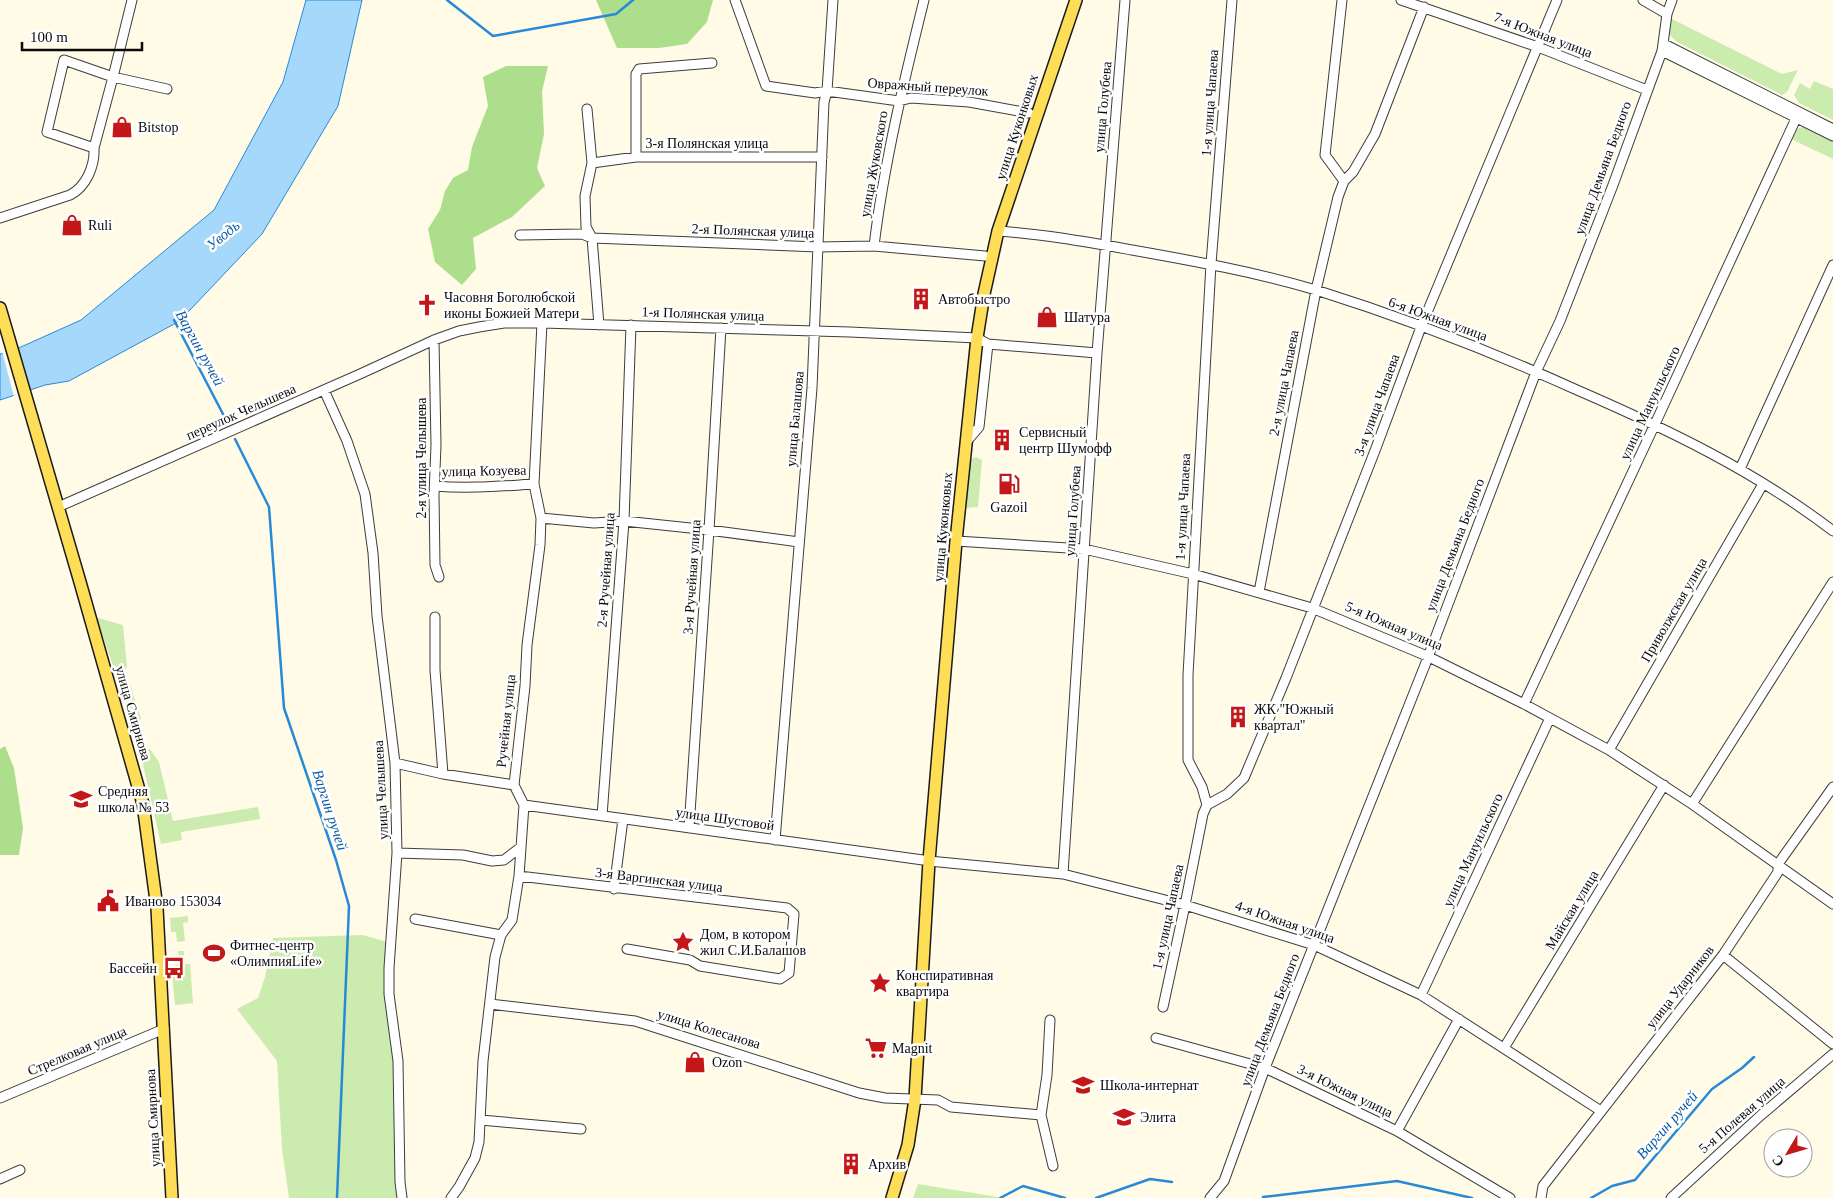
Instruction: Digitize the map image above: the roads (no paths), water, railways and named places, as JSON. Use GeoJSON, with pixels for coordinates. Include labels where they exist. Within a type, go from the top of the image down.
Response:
{"type":"FeatureCollection","features":[{"type":"Feature","properties":{"kind":"main road","name":"улица Куконковых"},"geometry":{"type":"LineString","coordinates":[[892,1198],[900,1178],[908,1144],[918,1070],[916,1009],[926,861],[954,541],[985,256],[995,217],[1029,113],[1069,0]]}},
{"type":"Feature","properties":{"kind":"main road","name":"улица Куконковых"},"geometry":{"type":"LineString","coordinates":[[954,541],[966,441],[975,338],[998,231],[1076,0]]}},
{"type":"Feature","properties":{"kind":"main road","name":"улица Смирнова"},"geometry":{"type":"LineString","coordinates":[[0,308],[143,804],[157,908],[172,1198]]}},
{"type":"Feature","properties":{"kind":"street"},"geometry":{"type":"LineString","coordinates":[[0,218],[78,191],[84,184],[95,154],[94,148],[132,0]]}},
{"type":"Feature","properties":{"kind":"street","name":"Овражный переулок"},"geometry":{"type":"LineString","coordinates":[[735,0],[766,86],[816,93],[827,90],[899,102],[911,98],[969,102],[1029,113]]}},
{"type":"Feature","properties":{"kind":"street","name":"улица Балашова"},"geometry":{"type":"LineString","coordinates":[[776,840],[812,388],[824,102],[827,90],[833,0]]}},
{"type":"Feature","properties":{"kind":"street","name":"улица Жуковского"},"geometry":{"type":"LineString","coordinates":[[874,246],[878,212],[899,102],[924,0]]}},
{"type":"Feature","properties":{"kind":"street","name":"улица Голубева"},"geometry":{"type":"LineString","coordinates":[[1063,874],[1097,353],[1125,0]]}},
{"type":"Feature","properties":{"kind":"street","name":"1-я улица Чапаева"},"geometry":{"type":"LineString","coordinates":[[1162,1007],[1203,814],[1207,805],[1202,787],[1188,760],[1188,675],[1211,264],[1232,0]]}},
{"type":"Feature","properties":{"kind":"street"},"geometry":{"type":"LineString","coordinates":[[1342,0],[1325,155],[1344,181]]}},
{"type":"Feature","properties":{"kind":"street","name":"7-я Южная улица"},"geometry":{"type":"LineString","coordinates":[[1401,0],[1538,47],[1647,90]]}},
{"type":"Feature","properties":{"kind":"street","name":"3-я улица Чапаева"},"geometry":{"type":"LineString","coordinates":[[1207,805],[1227,794],[1244,778],[1286,678],[1421,327],[1557,0]]}},
{"type":"Feature","properties":{"kind":"street"},"geometry":{"type":"LineString","coordinates":[[1642,0],[1667,14]]}},
{"type":"Feature","properties":{"kind":"street","name":"улица Демьяна Бедного"},"geometry":{"type":"LineString","coordinates":[[1210,1198],[1224,1182],[1265,1068],[1428,656],[1536,372],[1567,303],[1613,185],[1663,47],[1667,14],[1672,0]]}},
{"type":"Feature","properties":{"kind":"street","name":"2-я улица Чапаева"},"geometry":{"type":"LineString","coordinates":[[1259,592],[1316,290],[1338,197],[1344,181],[1353,172],[1375,134],[1424,7]]}},
{"type":"Feature","properties":{"kind":"street"},"geometry":{"type":"LineString","coordinates":[[1663,47],[1797,115],[1833,136]]}},
{"type":"Feature","properties":{"kind":"street"},"geometry":{"type":"LineString","coordinates":[[94,148],[47,132],[64,60],[113,77],[167,89]]}},
{"type":"Feature","properties":{"kind":"street"},"geometry":{"type":"LineString","coordinates":[[636,157],[636,74],[639,69],[712,63]]}},
{"type":"Feature","properties":{"kind":"street"},"geometry":{"type":"LineString","coordinates":[[587,108],[592,163],[585,196],[586,227],[592,238],[598,325]]}},
{"type":"Feature","properties":{"kind":"street"},"geometry":{"type":"LineString","coordinates":[[1797,115],[1833,129]]}},
{"type":"Feature","properties":{"kind":"street","name":"улица Мануильского"},"geometry":{"type":"LineString","coordinates":[[1524,704],[1797,115]]}},
{"type":"Feature","properties":{"kind":"street","name":"3-я Полянская улица"},"geometry":{"type":"LineString","coordinates":[[592,163],[636,157],[822,157]]}},
{"type":"Feature","properties":{"kind":"street","name":"6-я Южная улица"},"geometry":{"type":"LineString","coordinates":[[998,231],[1026,233],[1105,245],[1211,264],[1316,290],[1421,327],[1536,372],[1655,424],[1740,468],[1831,526]]}},
{"type":"Feature","properties":{"kind":"street","name":"2-я Полянская улица"},"geometry":{"type":"LineString","coordinates":[[520,235],[582,234],[592,238],[818,247],[874,246],[985,256]]}},
{"type":"Feature","properties":{"kind":"street"},"geometry":{"type":"LineString","coordinates":[[1740,468],[1833,265]]}},
{"type":"Feature","properties":{"kind":"street","name":"1-я Полянская улица"},"geometry":{"type":"LineString","coordinates":[[434,340],[479,327],[504,323],[631,325],[975,338]]}},
{"type":"Feature","properties":{"kind":"street","name":"Ручейная улица"},"geometry":{"type":"LineString","coordinates":[[524,805],[514,785],[525,686],[527,645],[540,545],[541,518],[534,484],[542,323]]}},
{"type":"Feature","properties":{"kind":"street","name":"2-я Ручейная улица"},"geometry":{"type":"LineString","coordinates":[[602,816],[624,521],[631,325]]}},
{"type":"Feature","properties":{"kind":"street","name":"3-я Ручейная улица"},"geometry":{"type":"LineString","coordinates":[[689,828],[709,530],[720,328]]}},
{"type":"Feature","properties":{"kind":"street"},"geometry":{"type":"LineString","coordinates":[[975,338],[988,344],[1097,353]]}},
{"type":"Feature","properties":{"kind":"street","name":"переулок Челышева"},"geometry":{"type":"LineString","coordinates":[[58,507],[434,340]]}},
{"type":"Feature","properties":{"kind":"street","name":"2-я улица Челышева"},"geometry":{"type":"LineString","coordinates":[[434,340],[435,565],[439,577]]}},
{"type":"Feature","properties":{"kind":"street"},"geometry":{"type":"LineString","coordinates":[[966,441],[979,427],[988,344]]}},
{"type":"Feature","properties":{"kind":"street","name":"улица Челышева"},"geometry":{"type":"LineString","coordinates":[[324,390],[347,441],[365,494],[373,553],[376,616],[396,763],[397,853],[389,994],[398,1061],[399,1166],[402,1198]]}},
{"type":"Feature","properties":{"kind":"street","name":"улица Козуева"},"geometry":{"type":"LineString","coordinates":[[435,486],[453,488],[534,484]]}},
{"type":"Feature","properties":{"kind":"street","name":"Приволжская улица"},"geometry":{"type":"LineString","coordinates":[[1609,750],[1763,484]]}},
{"type":"Feature","properties":{"kind":"street"},"geometry":{"type":"LineString","coordinates":[[541,518],[594,523],[624,521],[799,542]]}},
{"type":"Feature","properties":{"kind":"street","name":"5-я Южная улица"},"geometry":{"type":"LineString","coordinates":[[954,541],[1084,549],[1193,574],[1312,608],[1428,656],[1524,704],[1609,750],[1692,804],[1833,904]]}},
{"type":"Feature","properties":{"kind":"street"},"geometry":{"type":"LineString","coordinates":[[1692,804],[1833,582]]}},
{"type":"Feature","properties":{"kind":"street"},"geometry":{"type":"LineString","coordinates":[[435,616],[435,670],[443,774]]}},
{"type":"Feature","properties":{"kind":"street","name":"улица Мануильского"},"geometry":{"type":"LineString","coordinates":[[1421,995],[1550,718]]}},
{"type":"Feature","properties":{"kind":"street"},"geometry":{"type":"LineString","coordinates":[[396,763],[443,774],[514,785]]}},
{"type":"Feature","properties":{"kind":"street","name":"Майская улица"},"geometry":{"type":"LineString","coordinates":[[1504,1048],[1664,785]]}},
{"type":"Feature","properties":{"kind":"street","name":"улица Ударников"},"geometry":{"type":"LineString","coordinates":[[1541,1198],[1543,1186],[1723,955],[1778,872],[1778,864],[1833,788]]}},
{"type":"Feature","properties":{"kind":"street"},"geometry":{"type":"LineString","coordinates":[[451,1198],[475,1158],[479,1142],[483,1061],[495,957],[501,935],[512,920],[519,876],[524,805]]}},
{"type":"Feature","properties":{"kind":"street","name":"улица Шустовой"},"geometry":{"type":"LineString","coordinates":[[524,805],[926,861]]}},
{"type":"Feature","properties":{"kind":"street"},"geometry":{"type":"LineString","coordinates":[[614,888],[623,819]]}},
{"type":"Feature","properties":{"kind":"street"},"geometry":{"type":"LineString","coordinates":[[397,853],[463,855],[492,861],[504,860],[520,847]]}},
{"type":"Feature","properties":{"kind":"street","name":"4-я Южная улица"},"geometry":{"type":"LineString","coordinates":[[926,861],[1063,874],[1185,905],[1314,945],[1421,995],[1601,1111]]}},
{"type":"Feature","properties":{"kind":"street","name":"3-я Варгинская улица"},"geometry":{"type":"LineString","coordinates":[[519,876],[787,908],[794,914],[789,973],[780,978],[700,966],[690,960],[627,949]]}},
{"type":"Feature","properties":{"kind":"street"},"geometry":{"type":"LineString","coordinates":[[415,919],[501,935]]}},
{"type":"Feature","properties":{"kind":"street"},"geometry":{"type":"LineString","coordinates":[[1723,955],[1832,1041]]}},
{"type":"Feature","properties":{"kind":"street","name":"улица Колесанова"},"geometry":{"type":"LineString","coordinates":[[490,1004],[635,1020],[860,1093],[884,1098],[915,1098]]}},
{"type":"Feature","properties":{"kind":"street"},"geometry":{"type":"LineString","coordinates":[[1397,1131],[1459,1019]]}},
{"type":"Feature","properties":{"kind":"street"},"geometry":{"type":"LineString","coordinates":[[1050,1020],[1047,1075],[1041,1115],[1052,1166]]}},
{"type":"Feature","properties":{"kind":"street","name":"Стрелковая улица"},"geometry":{"type":"LineString","coordinates":[[0,1098],[164,1029]]}},
{"type":"Feature","properties":{"kind":"street","name":"3-я Южная улица"},"geometry":{"type":"LineString","coordinates":[[1156,1038],[1265,1068],[1397,1131],[1510,1198]]}},
{"type":"Feature","properties":{"kind":"street","name":"5-я Полевая улица"},"geometry":{"type":"LineString","coordinates":[[1672,1198],[1760,1116],[1833,1054]]}},
{"type":"Feature","properties":{"kind":"street"},"geometry":{"type":"LineString","coordinates":[[915,1098],[938,1100],[951,1107],[1041,1115]]}},
{"type":"Feature","properties":{"kind":"street"},"geometry":{"type":"LineString","coordinates":[[481,1120],[581,1129]]}},
{"type":"Feature","properties":{"kind":"street"},"geometry":{"type":"LineString","coordinates":[[0,1179],[20,1170]]}},
{"type":"Feature","properties":{"kind":"water","name":"Уводь"},"geometry":{"type":"Polygon","coordinates":[[[306,0],[362,0],[338,106],[262,234],[176,323],[69,381],[45,385],[0,400],[0,354],[12,351],[81,320],[214,210],[283,82],[306,0]]]}},
{"type":"Feature","properties":{"kind":"waterway"},"geometry":{"type":"LineString","coordinates":[[447,0],[493,36],[616,14],[633,0]]}},
{"type":"Feature","properties":{"kind":"waterway","name":"Варгин ручей"},"geometry":{"type":"LineString","coordinates":[[174,320],[224,416]]}},
{"type":"Feature","properties":{"kind":"waterway","name":"Варгин ручей"},"geometry":{"type":"LineString","coordinates":[[235,439],[269,507],[284,708],[336,860],[349,906],[337,1198]]}},
{"type":"Feature","properties":{"kind":"waterway","name":"Варгин ручей"},"geometry":{"type":"LineString","coordinates":[[1591,1198],[1612,1186],[1635,1180],[1712,1089],[1754,1057]]}},
{"type":"Feature","properties":{"kind":"waterway","name":"Варгин ручей"},"geometry":{"type":"LineString","coordinates":[[1096,1198],[1150,1179],[1172,1182]]}},
{"type":"Feature","properties":{"kind":"waterway","name":"Варгин ручей"},"geometry":{"type":"LineString","coordinates":[[1263,1197],[1397,1181],[1472,1198]]}},
{"type":"Feature","properties":{"kind":"waterway","name":"Варгин ручей"},"geometry":{"type":"LineString","coordinates":[[1000,1198],[1023,1186],[1065,1198]]}},
{"type":"Feature","properties":{"kind":"place","name":"Bitstop"},"geometry":{"type":"Point","coordinates":[122,127]}},
{"type":"Feature","properties":{"kind":"place","name":"Ruli"},"geometry":{"type":"Point","coordinates":[72,225]}},
{"type":"Feature","properties":{"kind":"place","name":"Автобыстро"},"geometry":{"type":"Point","coordinates":[921,299]}},
{"type":"Feature","properties":{"kind":"place","name":"Часовня Боголюбской иконы Божией Матери"},"geometry":{"type":"Point","coordinates":[427,305]}},
{"type":"Feature","properties":{"kind":"place","name":"Шатура"},"geometry":{"type":"Point","coordinates":[1047,317]}},
{"type":"Feature","properties":{"kind":"place","name":"Сервисный центр Шумофф"},"geometry":{"type":"Point","coordinates":[1002,440]}},
{"type":"Feature","properties":{"kind":"place","name":"Gazoil"},"geometry":{"type":"Point","coordinates":[1009,484]}},
{"type":"Feature","properties":{"kind":"place","name":"ЖК \"Южный квартал\""},"geometry":{"type":"Point","coordinates":[1238,717]}},
{"type":"Feature","properties":{"kind":"place","name":"Средняя школа № 53"},"geometry":{"type":"Point","coordinates":[81,799]}},
{"type":"Feature","properties":{"kind":"place","name":"Иваново 153034"},"geometry":{"type":"Point","coordinates":[108,901]}},
{"type":"Feature","properties":{"kind":"place","name":"Дом, в котором жил С.И.Балашов"},"geometry":{"type":"Point","coordinates":[683,942]}},
{"type":"Feature","properties":{"kind":"place","name":"Фитнес-центр «ОлимпияLife»"},"geometry":{"type":"Point","coordinates":[214,953]}},
{"type":"Feature","properties":{"kind":"place","name":"Бассейн"},"geometry":{"type":"Point","coordinates":[174,968]}},
{"type":"Feature","properties":{"kind":"place","name":"Конспиративная квартира"},"geometry":{"type":"Point","coordinates":[880,983]}},
{"type":"Feature","properties":{"kind":"place","name":"Magnit"},"geometry":{"type":"Point","coordinates":[876,1048]}},
{"type":"Feature","properties":{"kind":"place","name":"Ozon"},"geometry":{"type":"Point","coordinates":[695,1062]}},
{"type":"Feature","properties":{"kind":"place","name":"Школа-интернат"},"geometry":{"type":"Point","coordinates":[1083,1085]}},
{"type":"Feature","properties":{"kind":"place","name":"Элита"},"geometry":{"type":"Point","coordinates":[1124,1117]}},
{"type":"Feature","properties":{"kind":"place","name":"Архив"},"geometry":{"type":"Point","coordinates":[851,1164]}}]}
